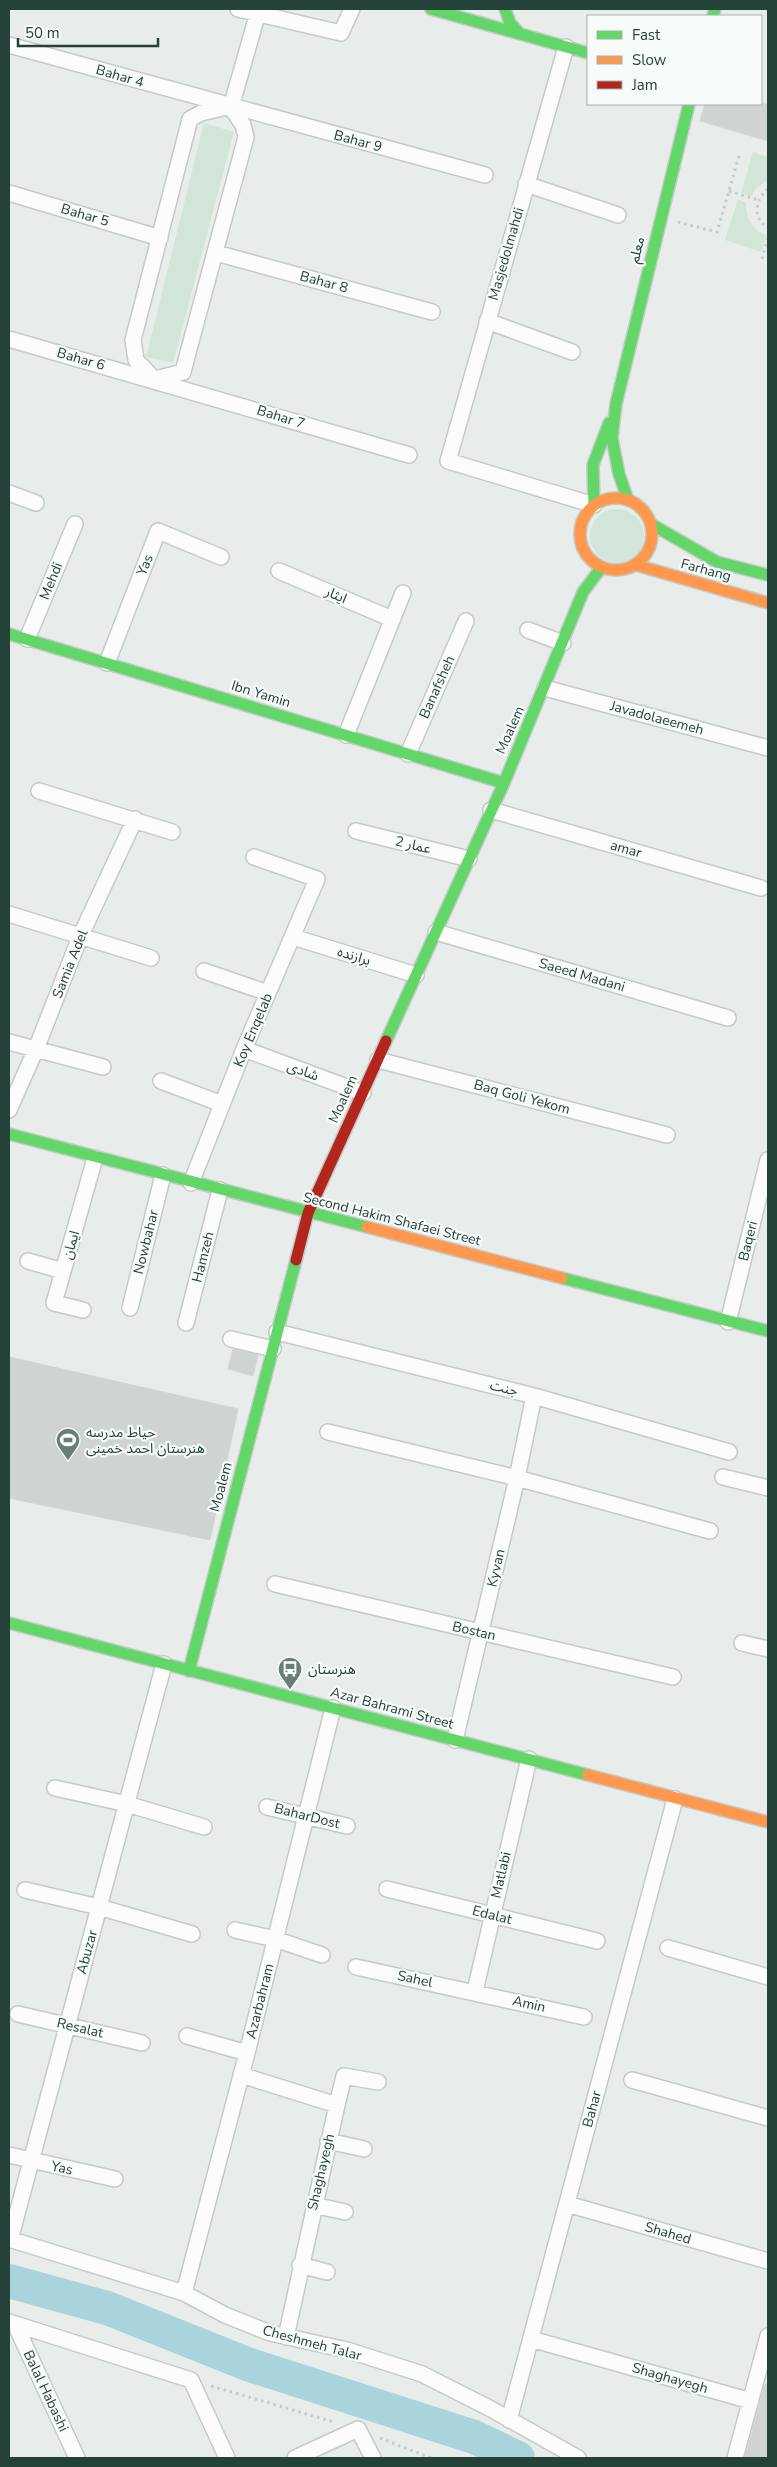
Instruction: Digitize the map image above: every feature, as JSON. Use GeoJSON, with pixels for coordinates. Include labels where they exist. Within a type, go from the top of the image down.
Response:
{"type":"FeatureCollection","features":[{"type":"Feature","properties":{"kind":"street"},"geometry":{"type":"LineString","coordinates":[[238,9],[259,12],[341,33],[352,9]]}},
{"type":"Feature","properties":{"kind":"street"},"geometry":{"type":"LineString","coordinates":[[431,9],[587,53]]}},
{"type":"Feature","properties":{"kind":"street"},"geometry":{"type":"LineString","coordinates":[[458,17],[480,9]]}},
{"type":"Feature","properties":{"kind":"street"},"geometry":{"type":"LineString","coordinates":[[505,9],[510,23],[520,34]]}},
{"type":"Feature","properties":{"kind":"street"},"geometry":{"type":"LineString","coordinates":[[230,107],[259,12]]}},
{"type":"Feature","properties":{"kind":"street","name":"Bahar 4"},"geometry":{"type":"LineString","coordinates":[[9,44],[230,107]]}},
{"type":"Feature","properties":{"kind":"street","name":"Masjedolmahdi"},"geometry":{"type":"LineString","coordinates":[[566,47],[448,461],[594,505]]}},
{"type":"Feature","properties":{"kind":"street","name":"معلم"},"geometry":{"type":"LineString","coordinates":[[616,404],[689,105]]}},
{"type":"Feature","properties":{"kind":"street"},"geometry":{"type":"LineString","coordinates":[[230,107],[243,125],[246,137],[216,253],[182,372],[154,379],[136,360],[133,340],[190,119],[201,113],[230,107]]}},
{"type":"Feature","properties":{"kind":"street","name":"Bahar 9"},"geometry":{"type":"LineString","coordinates":[[230,107],[485,175]]}},
{"type":"Feature","properties":{"kind":"street"},"geometry":{"type":"LineString","coordinates":[[526,184],[618,215]]}},
{"type":"Feature","properties":{"kind":"street","name":"Bahar 5"},"geometry":{"type":"LineString","coordinates":[[9,193],[160,238]]}},
{"type":"Feature","properties":{"kind":"street","name":"Bahar 8"},"geometry":{"type":"LineString","coordinates":[[216,253],[432,312]]}},
{"type":"Feature","properties":{"kind":"street"},"geometry":{"type":"LineString","coordinates":[[487,321],[572,352]]}},
{"type":"Feature","properties":{"kind":"street","name":"Bahar 6"},"geometry":{"type":"LineString","coordinates":[[9,338],[154,379]]}},
{"type":"Feature","properties":{"kind":"street","name":"Bahar 7"},"geometry":{"type":"LineString","coordinates":[[154,379],[409,455]]}},
{"type":"Feature","properties":{"kind":"street"},"geometry":{"type":"LineString","coordinates":[[616,404],[612,438],[618,474],[628,500]]}},
{"type":"Feature","properties":{"kind":"street"},"geometry":{"type":"LineString","coordinates":[[594,505],[593,465],[616,404]]}},
{"type":"Feature","properties":{"kind":"street"},"geometry":{"type":"LineString","coordinates":[[9,493],[36,503]]}},
{"type":"Feature","properties":{"kind":"street"},"geometry":{"type":"LineString","coordinates":[[610,499],[628,500],[642,509],[651,524],[653,536],[651,547],[645,557],[636,565],[620,570],[602,568],[591,561],[583,551],[580,539],[580,526],[585,514],[594,505],[610,499]]}},
{"type":"Feature","properties":{"kind":"street","name":"Mehdi"},"geometry":{"type":"LineString","coordinates":[[27,639],[75,524]]}},
{"type":"Feature","properties":{"kind":"street","name":"Farhang"},"geometry":{"type":"LineString","coordinates":[[651,524],[717,562],[768,575]]}},
{"type":"Feature","properties":{"kind":"street","name":"Yas"},"geometry":{"type":"LineString","coordinates":[[107,663],[158,531],[221,557]]}},
{"type":"Feature","properties":{"kind":"street","name":"Farhang"},"geometry":{"type":"LineString","coordinates":[[636,565],[768,603]]}},
{"type":"Feature","properties":{"kind":"street","name":"Moalem"},"geometry":{"type":"LineString","coordinates":[[189,1671],[308,1213],[504,783],[545,688],[583,592],[588,582],[602,568]]}},
{"type":"Feature","properties":{"kind":"street","name":"ایثار"},"geometry":{"type":"LineString","coordinates":[[279,571],[392,619]]}},
{"type":"Feature","properties":{"kind":"street"},"geometry":{"type":"LineString","coordinates":[[346,735],[403,594]]}},
{"type":"Feature","properties":{"kind":"street","name":"Banafsheh"},"geometry":{"type":"LineString","coordinates":[[408,754],[466,621]]}},
{"type":"Feature","properties":{"kind":"street"},"geometry":{"type":"LineString","coordinates":[[528,630],[563,643]]}},
{"type":"Feature","properties":{"kind":"street","name":"Ibn Yamin"},"geometry":{"type":"LineString","coordinates":[[9,634],[504,783]]}},
{"type":"Feature","properties":{"kind":"street","name":"Javadolaeemeh"},"geometry":{"type":"LineString","coordinates":[[545,688],[768,748]]}},
{"type":"Feature","properties":{"kind":"street"},"geometry":{"type":"LineString","coordinates":[[39,792],[134,819],[172,832]]}},
{"type":"Feature","properties":{"kind":"street","name":"amar"},"geometry":{"type":"LineString","coordinates":[[491,810],[761,888]]}},
{"type":"Feature","properties":{"kind":"street","name":"Samia Adel"},"geometry":{"type":"LineString","coordinates":[[9,1110],[36,1049],[80,937],[134,819]]}},
{"type":"Feature","properties":{"kind":"street","name":"عمار 2"},"geometry":{"type":"LineString","coordinates":[[356,831],[469,859]]}},
{"type":"Feature","properties":{"kind":"street","name":"Koy Enqelab"},"geometry":{"type":"LineString","coordinates":[[191,1183],[244,1049],[317,879],[254,858]]}},
{"type":"Feature","properties":{"kind":"street"},"geometry":{"type":"LineString","coordinates":[[9,914],[151,958]]}},
{"type":"Feature","properties":{"kind":"street","name":"Saeed Madani"},"geometry":{"type":"LineString","coordinates":[[436,932],[728,1018]]}},
{"type":"Feature","properties":{"kind":"street","name":"برازنده"},"geometry":{"type":"LineString","coordinates":[[293,937],[416,975]]}},
{"type":"Feature","properties":{"kind":"street"},"geometry":{"type":"LineString","coordinates":[[204,971],[268,993]]}},
{"type":"Feature","properties":{"kind":"street"},"geometry":{"type":"LineString","coordinates":[[9,1042],[103,1067]]}},
{"type":"Feature","properties":{"kind":"street","name":"شادی"},"geometry":{"type":"LineString","coordinates":[[244,1049],[363,1093]]}},
{"type":"Feature","properties":{"kind":"street","name":"Baq Goli Yekom"},"geometry":{"type":"LineString","coordinates":[[378,1060],[667,1135]]}},
{"type":"Feature","properties":{"kind":"street"},"geometry":{"type":"LineString","coordinates":[[161,1081],[222,1104]]}},
{"type":"Feature","properties":{"kind":"street","name":"Second Hakim Shafaei Street"},"geometry":{"type":"LineString","coordinates":[[9,1134],[191,1183],[768,1331]]}},
{"type":"Feature","properties":{"kind":"street","name":"ایمان"},"geometry":{"type":"LineString","coordinates":[[83,1310],[54,1303],[95,1158]]}},
{"type":"Feature","properties":{"kind":"street","name":"Baqeri"},"geometry":{"type":"LineString","coordinates":[[728,1322],[768,1160]]}},
{"type":"Feature","properties":{"kind":"street","name":"Nowbahar"},"geometry":{"type":"LineString","coordinates":[[130,1308],[163,1175]]}},
{"type":"Feature","properties":{"kind":"street","name":"Hamzeh"},"geometry":{"type":"LineString","coordinates":[[186,1323],[220,1190]]}},
{"type":"Feature","properties":{"kind":"street"},"geometry":{"type":"LineString","coordinates":[[28,1261],[63,1271]]}},
{"type":"Feature","properties":{"kind":"street","name":"جنت"},"geometry":{"type":"LineString","coordinates":[[277,1332],[534,1396],[729,1452]]}},
{"type":"Feature","properties":{"kind":"street"},"geometry":{"type":"LineString","coordinates":[[230,1339],[273,1349]]}},
{"type":"Feature","properties":{"kind":"street","name":"Kyvan"},"geometry":{"type":"LineString","coordinates":[[455,1740],[517,1478],[534,1396]]}},
{"type":"Feature","properties":{"kind":"street"},"geometry":{"type":"LineString","coordinates":[[328,1432],[517,1478],[710,1531]]}},
{"type":"Feature","properties":{"kind":"street"},"geometry":{"type":"LineString","coordinates":[[723,1477],[768,1488]]}},
{"type":"Feature","properties":{"kind":"street","name":"Bostan"},"geometry":{"type":"LineString","coordinates":[[275,1584],[673,1677]]}},
{"type":"Feature","properties":{"kind":"street"},"geometry":{"type":"LineString","coordinates":[[9,1637],[10,1624]]}},
{"type":"Feature","properties":{"kind":"street","name":"Azar Bahrami Street"},"geometry":{"type":"LineString","coordinates":[[10,1624],[768,1822]]}},
{"type":"Feature","properties":{"kind":"street"},"geometry":{"type":"LineString","coordinates":[[742,1643],[768,1650]]}},
{"type":"Feature","properties":{"kind":"street","name":"Abuzar"},"geometry":{"type":"LineString","coordinates":[[9,2239],[164,1664]]}},
{"type":"Feature","properties":{"kind":"street","name":"Azarbahram"},"geometry":{"type":"LineString","coordinates":[[184,2293],[333,1708]]}},
{"type":"Feature","properties":{"kind":"street","name":"Matlabi"},"geometry":{"type":"LineString","coordinates":[[475,1991],[529,1759]]}},
{"type":"Feature","properties":{"kind":"street"},"geometry":{"type":"LineString","coordinates":[[55,1788],[126,1804],[204,1827]]}},
{"type":"Feature","properties":{"kind":"street","name":"Bahar"},"geometry":{"type":"LineString","coordinates":[[509,2420],[675,1799]]}},
{"type":"Feature","properties":{"kind":"street","name":"BaharDost"},"geometry":{"type":"LineString","coordinates":[[267,1807],[347,1826]]}},
{"type":"Feature","properties":{"kind":"street","name":"Edalat"},"geometry":{"type":"LineString","coordinates":[[387,1889],[597,1941]]}},
{"type":"Feature","properties":{"kind":"street"},"geometry":{"type":"LineString","coordinates":[[26,1890],[99,1907],[192,1934]]}},
{"type":"Feature","properties":{"kind":"street"},"geometry":{"type":"LineString","coordinates":[[235,1930],[275,1939],[322,1955]]}},
{"type":"Feature","properties":{"kind":"street"},"geometry":{"type":"LineString","coordinates":[[668,1948],[768,1977]]}},
{"type":"Feature","properties":{"kind":"street","name":"Sahel"},"geometry":{"type":"LineString","coordinates":[[356,1967],[475,1991]]}},
{"type":"Feature","properties":{"kind":"street","name":"Amin"},"geometry":{"type":"LineString","coordinates":[[475,1991],[584,2017]]}},
{"type":"Feature","properties":{"kind":"street","name":"Resalat"},"geometry":{"type":"LineString","coordinates":[[18,2014],[142,2043]]}},
{"type":"Feature","properties":{"kind":"street"},"geometry":{"type":"LineString","coordinates":[[187,2036],[246,2053]]}},
{"type":"Feature","properties":{"kind":"street"},"geometry":{"type":"LineString","coordinates":[[240,2076],[337,2105]]}},
{"type":"Feature","properties":{"kind":"street","name":"Shaghayegh"},"geometry":{"type":"LineString","coordinates":[[286,2337],[300,2265],[344,2076],[378,2082]]}},
{"type":"Feature","properties":{"kind":"street"},"geometry":{"type":"LineString","coordinates":[[632,2080],[768,2118]]}},
{"type":"Feature","properties":{"kind":"street"},"geometry":{"type":"LineString","coordinates":[[328,2141],[364,2149]]}},
{"type":"Feature","properties":{"kind":"street","name":"Yas"},"geometry":{"type":"LineString","coordinates":[[9,2155],[115,2179]]}},
{"type":"Feature","properties":{"kind":"street"},"geometry":{"type":"LineString","coordinates":[[314,2204],[345,2212]]}},
{"type":"Feature","properties":{"kind":"street","name":"Shahed"},"geometry":{"type":"LineString","coordinates":[[567,2204],[768,2261]]}},
{"type":"Feature","properties":{"kind":"street","name":"Cheshmeh Talar"},"geometry":{"type":"LineString","coordinates":[[9,2239],[184,2293],[224,2315],[270,2333],[346,2350],[422,2374],[578,2458]]}},
{"type":"Feature","properties":{"kind":"street"},"geometry":{"type":"LineString","coordinates":[[300,2265],[327,2272]]}},
{"type":"Feature","properties":{"kind":"street"},"geometry":{"type":"LineString","coordinates":[[12,2323],[191,2380],[227,2458]]}},
{"type":"Feature","properties":{"kind":"street","name":"Balal Habashi"},"geometry":{"type":"LineString","coordinates":[[12,2323],[77,2458]]}},
{"type":"Feature","properties":{"kind":"street"},"geometry":{"type":"LineString","coordinates":[[735,2458],[768,2336]]}},
{"type":"Feature","properties":{"kind":"street","name":"Shaghayegh"},"geometry":{"type":"LineString","coordinates":[[531,2339],[751,2401]]}},
{"type":"Feature","properties":{"kind":"street"},"geometry":{"type":"LineString","coordinates":[[295,2458],[358,2429],[373,2458]]}},
{"type":"Feature","properties":{"kind":"path"},"geometry":{"type":"LineString","coordinates":[[661,218],[717,232],[739,156]]}},
{"type":"Feature","properties":{"kind":"path"},"geometry":{"type":"LineString","coordinates":[[768,189],[758,200],[757,214],[768,228]]}},
{"type":"Feature","properties":{"kind":"path"},"geometry":{"type":"LineString","coordinates":[[729,190],[758,200]]}},
{"type":"Feature","properties":{"kind":"path"},"geometry":{"type":"LineString","coordinates":[[762,259],[768,237]]}},
{"type":"Feature","properties":{"kind":"path"},"geometry":{"type":"LineString","coordinates":[[191,2380],[358,2429],[431,2458]]}},
{"type":"Feature","properties":{"kind":"green space"},"geometry":{"type":"Polygon","coordinates":[[[204,123],[234,132],[173,363],[146,357],[204,123]]]}},
{"type":"Feature","properties":{"kind":"green space"},"geometry":{"type":"Polygon","coordinates":[[[753,152],[768,157],[768,180],[755,189],[752,196],[741,193],[753,152]]]}},
{"type":"Feature","properties":{"kind":"green space"},"geometry":{"type":"Polygon","coordinates":[[[738,199],[746,203],[747,214],[751,222],[757,230],[766,236],[761,252],[725,240],[738,199]]]}},
{"type":"Feature","properties":{"kind":"green space"},"geometry":{"type":"Polygon","coordinates":[[[617,509],[627,511],[636,517],[642,526],[644,536],[642,546],[636,555],[627,561],[617,563],[607,561],[598,555],[592,546],[590,536],[592,526],[598,517],[607,511],[617,509]]]}},
{"type":"Feature","properties":{"kind":"building"},"geometry":{"type":"Polygon","coordinates":[[[768,104],[768,141],[700,121],[705,105],[768,104]]]}},
{"type":"Feature","properties":{"kind":"building"},"geometry":{"type":"Polygon","coordinates":[[[233,1349],[258,1355],[253,1376],[228,1369],[233,1349]]]}},
{"type":"Feature","properties":{"kind":"building"},"geometry":{"type":"Polygon","coordinates":[[[9,1357],[238,1409],[210,1540],[9,1498],[9,1357]]]}},
{"type":"Feature","properties":{"kind":"building"},"geometry":{"type":"Polygon","coordinates":[[[765,2384],[768,2384],[768,2458],[745,2458],[765,2384]]]}},
{"type":"Feature","properties":{"kind":"waterway"},"geometry":{"type":"LineString","coordinates":[[9,2281],[107,2308],[247,2364],[474,2437],[518,2458]]}},
{"type":"Feature","properties":{"kind":"traffic: fast"},"geometry":{"type":"LineString","coordinates":[[431,9],[587,53]]}},
{"type":"Feature","properties":{"kind":"traffic: fast"},"geometry":{"type":"LineString","coordinates":[[505,9],[510,23],[520,34]]}},
{"type":"Feature","properties":{"kind":"traffic: fast"},"geometry":{"type":"LineString","coordinates":[[713,15],[715,9]]}},
{"type":"Feature","properties":{"kind":"traffic: fast"},"geometry":{"type":"LineString","coordinates":[[628,500],[619,474],[612,438],[616,404],[689,105]]}},
{"type":"Feature","properties":{"kind":"traffic: fast"},"geometry":{"type":"LineString","coordinates":[[594,505],[593,465],[609,423]]}},
{"type":"Feature","properties":{"kind":"traffic: fast"},"geometry":{"type":"LineString","coordinates":[[651,524],[717,562],[768,575]]}},
{"type":"Feature","properties":{"kind":"traffic: fast"},"geometry":{"type":"LineString","coordinates":[[386,1041],[504,783],[583,592],[601,568]]}},
{"type":"Feature","properties":{"kind":"traffic: fast"},"geometry":{"type":"LineString","coordinates":[[9,634],[504,783]]}},
{"type":"Feature","properties":{"kind":"traffic: fast"},"geometry":{"type":"LineString","coordinates":[[9,1134],[367,1227]]}},
{"type":"Feature","properties":{"kind":"traffic: fast"},"geometry":{"type":"LineString","coordinates":[[189,1671],[296,1260]]}},
{"type":"Feature","properties":{"kind":"traffic: fast"},"geometry":{"type":"LineString","coordinates":[[562,1278],[768,1331]]}},
{"type":"Feature","properties":{"kind":"traffic: fast"},"geometry":{"type":"LineString","coordinates":[[9,1623],[588,1775]]}},
{"type":"Feature","properties":{"kind":"traffic: slow"},"geometry":{"type":"LineString","coordinates":[[623,498],[642,508],[650,520],[652,534],[650,548],[642,560],[630,568],[609,570],[590,560],[582,548],[580,527],[590,508],[602,500],[623,498]]}},
{"type":"Feature","properties":{"kind":"traffic: slow"},"geometry":{"type":"LineString","coordinates":[[636,565],[768,603]]}},
{"type":"Feature","properties":{"kind":"traffic: slow"},"geometry":{"type":"LineString","coordinates":[[367,1227],[562,1278]]}},
{"type":"Feature","properties":{"kind":"traffic: slow"},"geometry":{"type":"LineString","coordinates":[[588,1775],[768,1822]]}},
{"type":"Feature","properties":{"kind":"traffic: jam"},"geometry":{"type":"LineString","coordinates":[[296,1260],[308,1213],[386,1041]]}},
{"type":"Feature","properties":{"kind":"place","name":"حیاط مدرسه هنرستان احمد خمینی"},"geometry":{"type":"Point","coordinates":[68,1461]}},
{"type":"Feature","properties":{"kind":"place","name":"هنرستان"},"geometry":{"type":"Point","coordinates":[290,1690]}}]}
